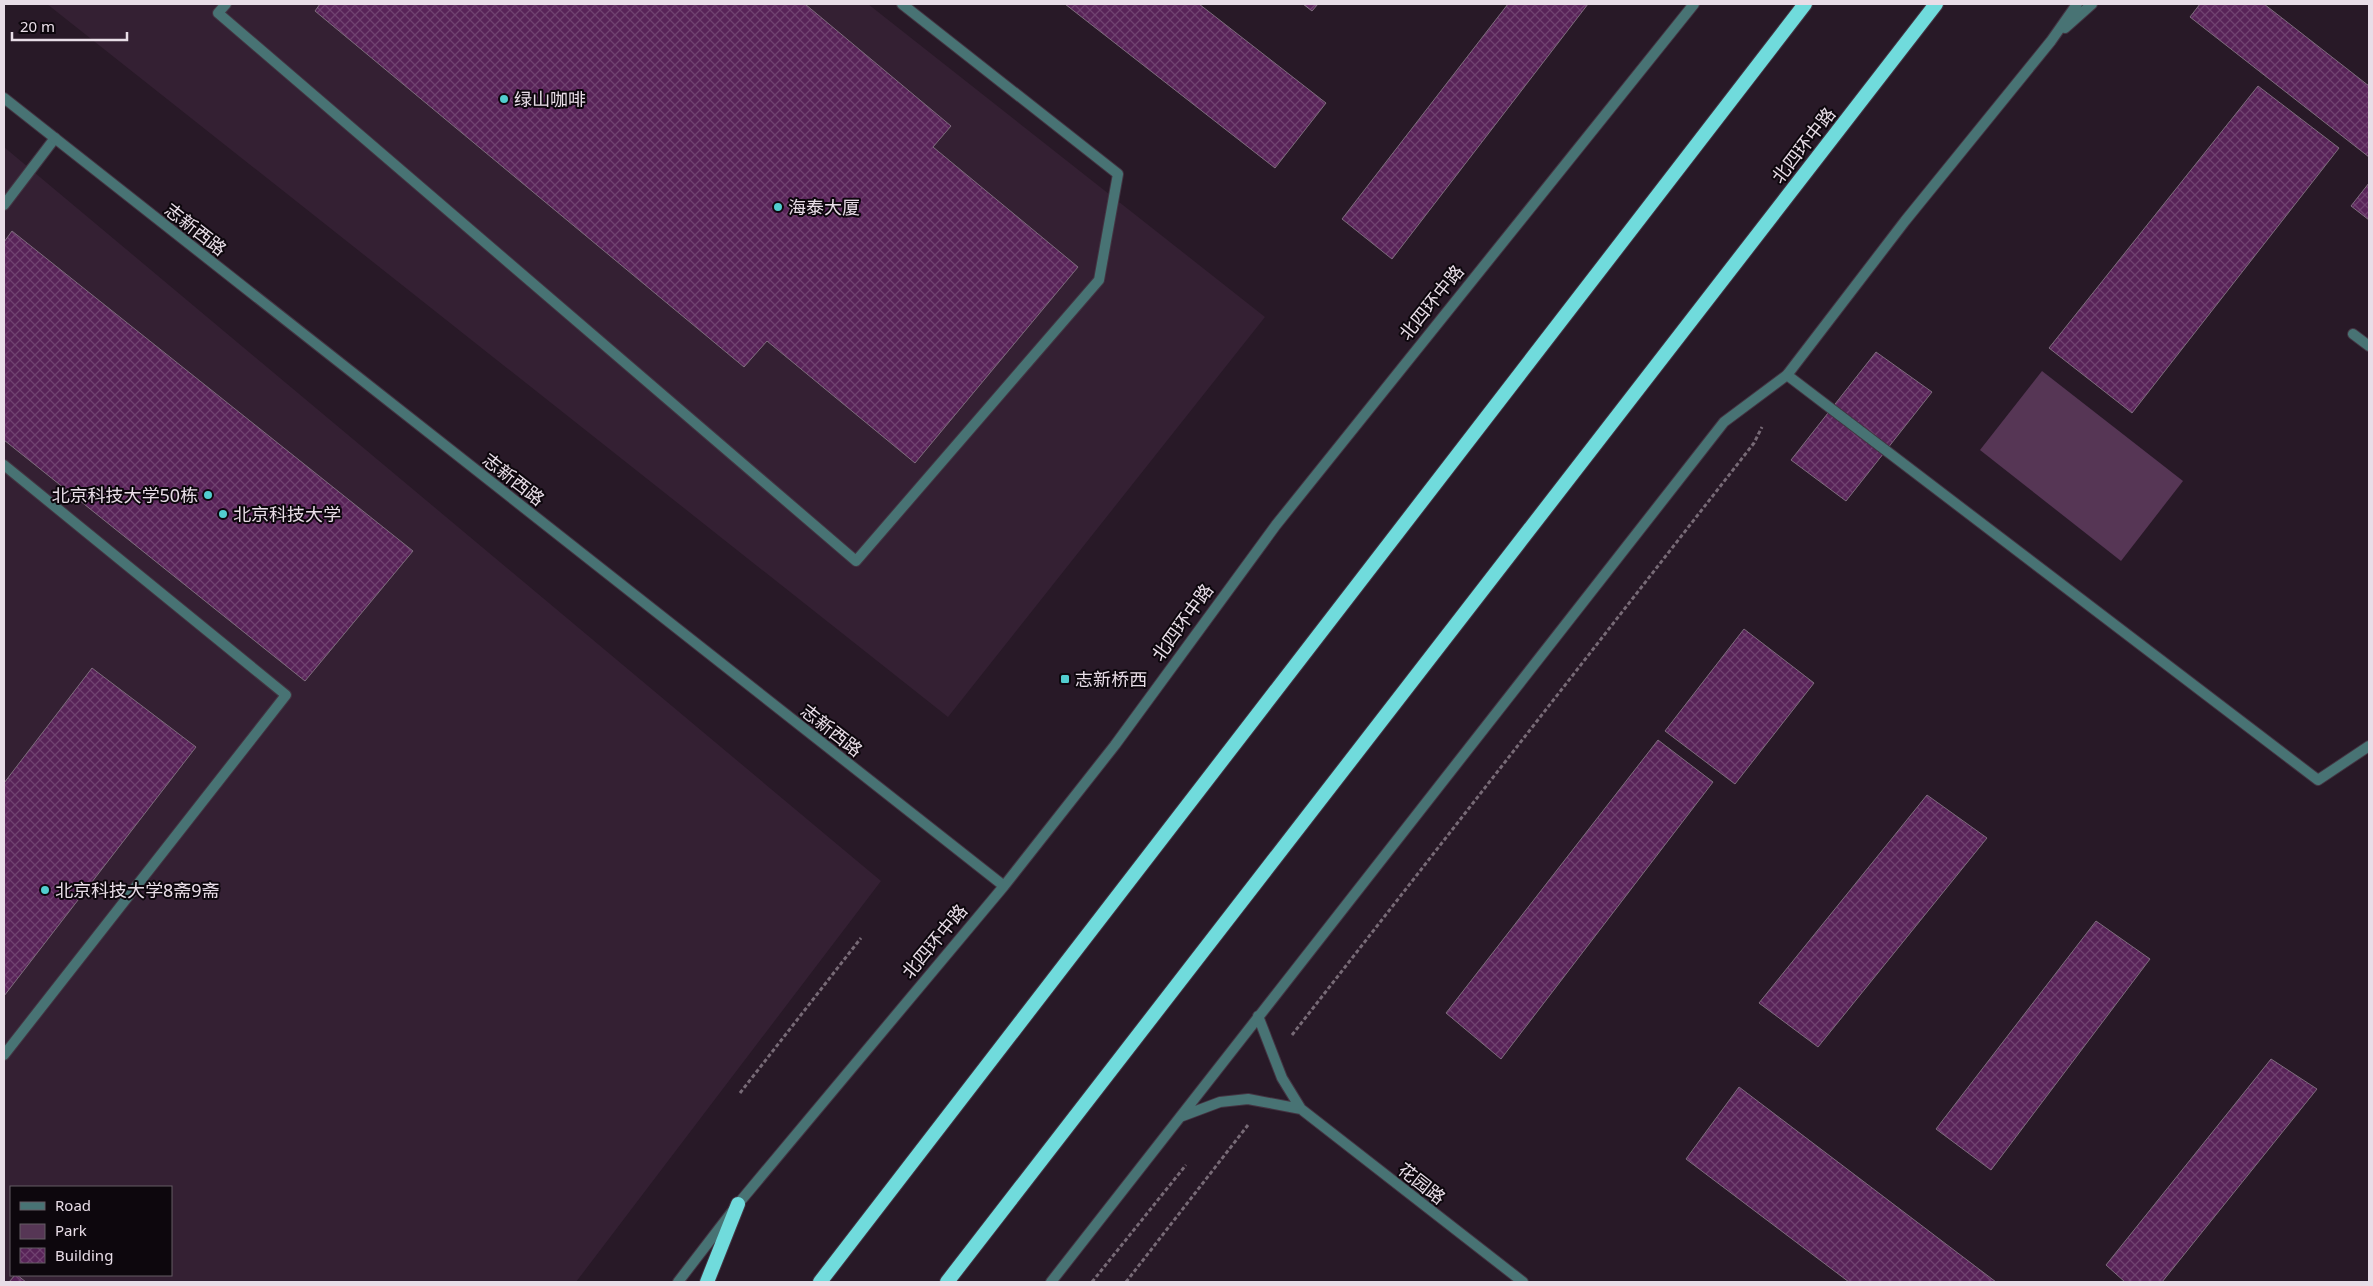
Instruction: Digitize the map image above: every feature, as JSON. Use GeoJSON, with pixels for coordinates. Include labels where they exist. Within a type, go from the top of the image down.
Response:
{"type":"FeatureCollection","features":[{"type":"Feature","properties":{"kind":"highway"},"geometry":{"type":"LineString","coordinates":[[820,1282],[1805,4]]}},
{"type":"Feature","properties":{"kind":"highway","name":"北四环中路"},"geometry":{"type":"LineString","coordinates":[[947,1282],[1936,4]]}},
{"type":"Feature","properties":{"kind":"highway"},"geometry":{"type":"LineString","coordinates":[[708,1282],[738,1204]]}},
{"type":"Feature","properties":{"kind":"street"},"geometry":{"type":"LineString","coordinates":[[226,4],[218,13],[856,561],[1099,280],[1118,174],[902,4]]}},
{"type":"Feature","properties":{"kind":"street","name":"北四环中路"},"geometry":{"type":"LineString","coordinates":[[678,1282],[738,1204],[1004,886],[1115,745],[1276,526],[1694,4]]}},
{"type":"Feature","properties":{"kind":"street"},"geometry":{"type":"LineString","coordinates":[[1051,1282],[1724,422],[1787,375],[1904,221],[2051,41],[2077,4]]}},
{"type":"Feature","properties":{"kind":"street"},"geometry":{"type":"LineString","coordinates":[[2051,41],[2092,4]]}},
{"type":"Feature","properties":{"kind":"street","name":"志新西路"},"geometry":{"type":"LineString","coordinates":[[4,98],[1004,886]]}},
{"type":"Feature","properties":{"kind":"street"},"geometry":{"type":"LineString","coordinates":[[4,205],[54,138]]}},
{"type":"Feature","properties":{"kind":"street"},"geometry":{"type":"LineString","coordinates":[[2353,334],[2369,346]]}},
{"type":"Feature","properties":{"kind":"street"},"geometry":{"type":"LineString","coordinates":[[1787,375],[2318,780],[2369,746]]}},
{"type":"Feature","properties":{"kind":"street"},"geometry":{"type":"LineString","coordinates":[[4,465],[286,694],[4,1055]]}},
{"type":"Feature","properties":{"kind":"street"},"geometry":{"type":"LineString","coordinates":[[1258,1016],[1282,1078],[1301,1109]]}},
{"type":"Feature","properties":{"kind":"street"},"geometry":{"type":"LineString","coordinates":[[1179,1117],[1220,1102],[1248,1099],[1301,1109]]}},
{"type":"Feature","properties":{"kind":"street","name":"花园路"},"geometry":{"type":"LineString","coordinates":[[1301,1109],[1524,1282]]}},
{"type":"Feature","properties":{"kind":"path"},"geometry":{"type":"LineString","coordinates":[[1289,1039],[1754,443],[1762,426]]}},
{"type":"Feature","properties":{"kind":"path"},"geometry":{"type":"LineString","coordinates":[[740,1093],[861,938]]}},
{"type":"Feature","properties":{"kind":"path"},"geometry":{"type":"LineString","coordinates":[[1126,1282],[1248,1124],[1256,1122]]}},
{"type":"Feature","properties":{"kind":"path"},"geometry":{"type":"LineString","coordinates":[[1092,1282],[1186,1165]]}},
{"type":"Feature","properties":{"kind":"shaded area"},"geometry":{"type":"Polygon","coordinates":[[[47,4],[868,4],[1265,317],[948,717],[47,4]]]}},
{"type":"Feature","properties":{"kind":"shaded area","name":"北京科技大学"},"geometry":{"type":"Polygon","coordinates":[[[4,147],[881,881],[576,1282],[4,1282],[4,147]]]}},
{"type":"Feature","properties":{"kind":"green space"},"geometry":{"type":"Polygon","coordinates":[[[2042,371],[2183,481],[2121,561],[1980,450],[2042,371]]]}},
{"type":"Feature","properties":{"kind":"building","name":"海泰大厦"},"geometry":{"type":"Polygon","coordinates":[[[320,4],[805,4],[951,126],[933,147],[1078,267],[915,463],[767,341],[744,367],[315,11],[320,4]]]}},
{"type":"Feature","properties":{"kind":"building"},"geometry":{"type":"Polygon","coordinates":[[[1065,4],[1199,4],[1326,103],[1275,168],[1065,4]]]}},
{"type":"Feature","properties":{"kind":"building"},"geometry":{"type":"Polygon","coordinates":[[[1303,4],[1318,4],[1312,11],[1303,4]]]}},
{"type":"Feature","properties":{"kind":"building"},"geometry":{"type":"Polygon","coordinates":[[[1508,4],[1588,4],[1392,259],[1342,219],[1508,4]]]}},
{"type":"Feature","properties":{"kind":"building"},"geometry":{"type":"Polygon","coordinates":[[[2200,4],[2264,4],[2369,86],[2369,157],[2190,17],[2200,4]]]}},
{"type":"Feature","properties":{"kind":"building"},"geometry":{"type":"Polygon","coordinates":[[[2258,86],[2339,148],[2132,413],[2049,348],[2258,86]]]}},
{"type":"Feature","properties":{"kind":"building"},"geometry":{"type":"Polygon","coordinates":[[[2369,183],[2369,220],[2351,206],[2369,183]]]}},
{"type":"Feature","properties":{"kind":"building","name":"北京科技大学50栋"},"geometry":{"type":"Polygon","coordinates":[[[12,231],[413,551],[305,681],[4,440],[4,242],[12,231]]]}},
{"type":"Feature","properties":{"kind":"building"},"geometry":{"type":"Polygon","coordinates":[[[1876,352],[1932,392],[1846,501],[1791,460],[1876,352]]]}},
{"type":"Feature","properties":{"kind":"building"},"geometry":{"type":"Polygon","coordinates":[[[1744,629],[1814,683],[1735,784],[1665,731],[1744,629]]]}},
{"type":"Feature","properties":{"kind":"building","name":"北京科技大学8斋9斋"},"geometry":{"type":"Polygon","coordinates":[[[92,668],[196,747],[4,996],[4,783],[92,668]]]}},
{"type":"Feature","properties":{"kind":"building"},"geometry":{"type":"Polygon","coordinates":[[[1658,740],[1713,782],[1501,1059],[1446,1013],[1658,740]]]}},
{"type":"Feature","properties":{"kind":"building"},"geometry":{"type":"Polygon","coordinates":[[[1927,795],[1987,838],[1818,1047],[1759,1003],[1927,795]]]}},
{"type":"Feature","properties":{"kind":"building"},"geometry":{"type":"Polygon","coordinates":[[[2096,921],[2150,959],[1991,1170],[1936,1129],[2096,921]]]}},
{"type":"Feature","properties":{"kind":"building"},"geometry":{"type":"Polygon","coordinates":[[[2271,1059],[2317,1089],[2162,1282],[2125,1282],[2106,1265],[2271,1059]]]}},
{"type":"Feature","properties":{"kind":"building"},"geometry":{"type":"Polygon","coordinates":[[[1739,1087],[1996,1282],[1849,1282],[1686,1159],[1739,1087]]]}},
{"type":"Feature","properties":{"kind":"building"},"geometry":{"type":"Polygon","coordinates":[[[14,1276],[18,1276],[26,1282],[9,1282],[14,1276]]]}},
{"type":"Feature","properties":{"kind":"place","name":"绿山咖啡"},"geometry":{"type":"Point","coordinates":[504,99]}},
{"type":"Feature","properties":{"kind":"place","name":"海泰大厦"},"geometry":{"type":"Point","coordinates":[778,207]}},
{"type":"Feature","properties":{"kind":"place","name":"北京科技大学50栋"},"geometry":{"type":"Point","coordinates":[208,495]}},
{"type":"Feature","properties":{"kind":"place","name":"北京科技大学"},"geometry":{"type":"Point","coordinates":[223,514]}},
{"type":"Feature","properties":{"kind":"place","name":"志新桥西"},"geometry":{"type":"Point","coordinates":[1065,679]}},
{"type":"Feature","properties":{"kind":"place","name":"北京科技大学8斋9斋"},"geometry":{"type":"Point","coordinates":[45,890]}}]}
